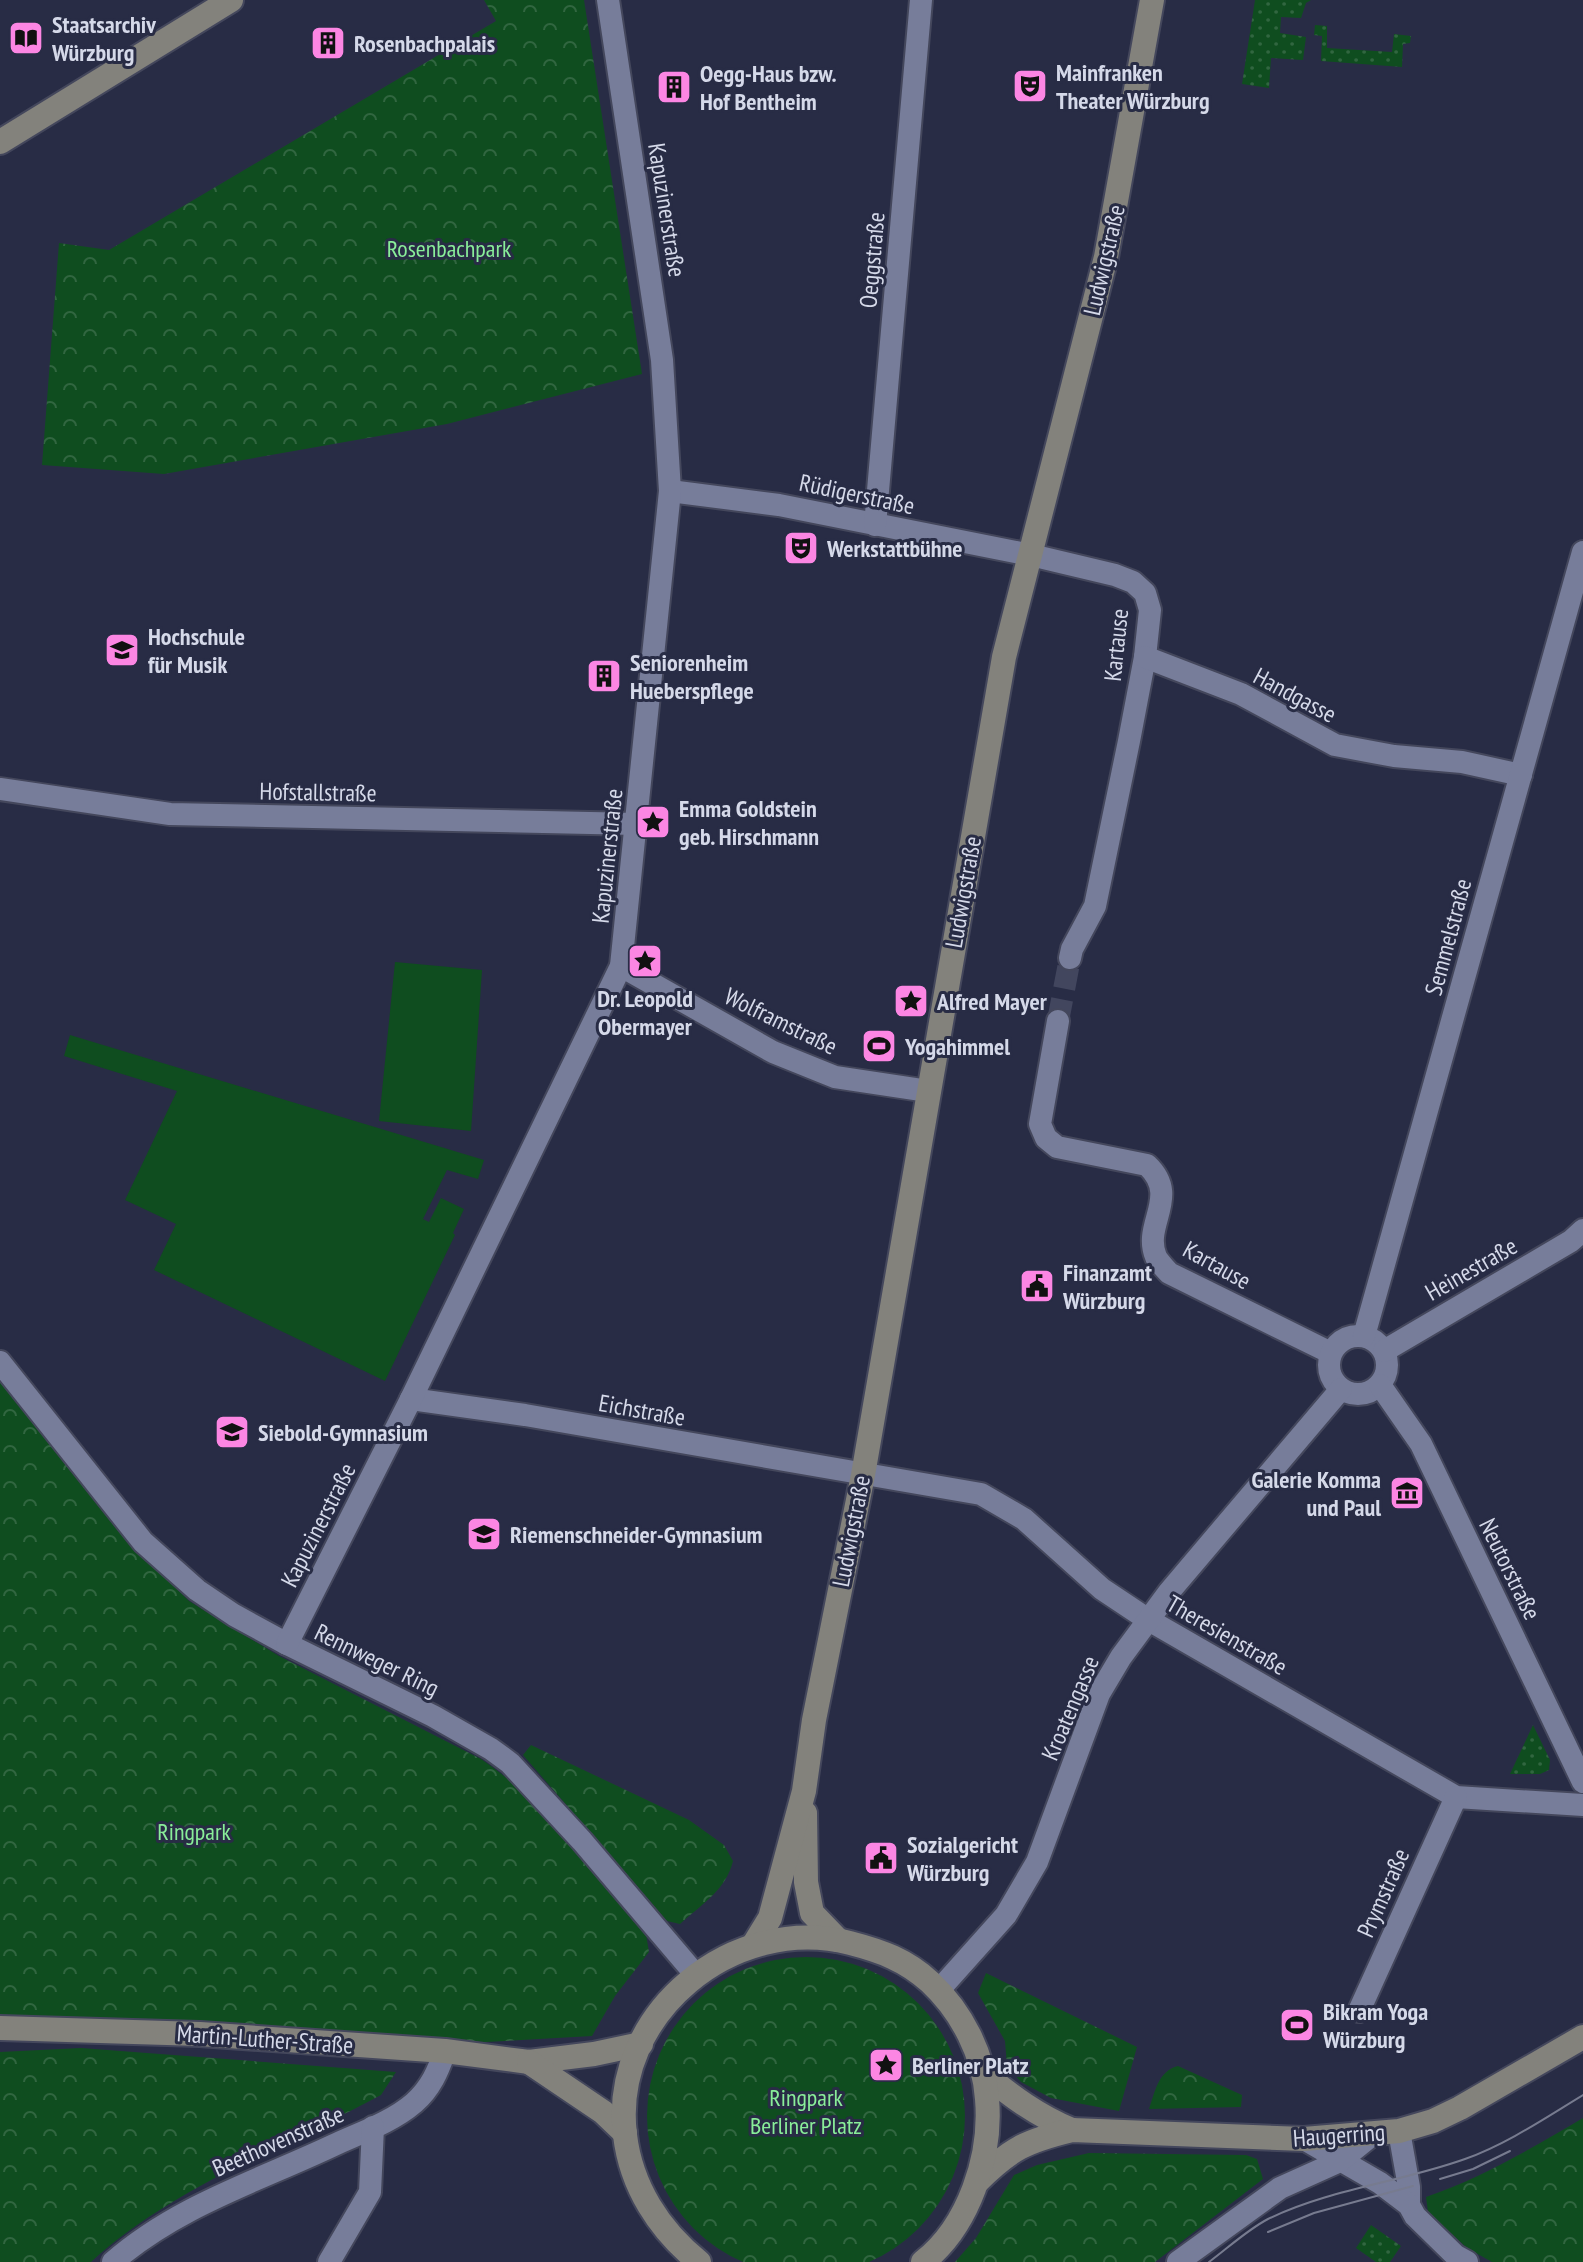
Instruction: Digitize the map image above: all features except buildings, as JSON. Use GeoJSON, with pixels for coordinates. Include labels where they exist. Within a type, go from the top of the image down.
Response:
{"type":"FeatureCollection","features":[{"type":"Feature","properties":{"kind":"main road"},"geometry":{"type":"LineString","coordinates":[[0,142],[231,0]]}},
{"type":"Feature","properties":{"kind":"main road","name":"Ludwigstraße"},"geometry":{"type":"LineString","coordinates":[[754,1944],[770,1918],[804,1791],[816,1710],[863,1475],[1004,657],[1106,257],[1152,0]]}},
{"type":"Feature","properties":{"kind":"main road","name":"Ludwigstraße"},"geometry":{"type":"LineString","coordinates":[[804,1791],[806,1882],[812,1913],[838,1940]]}},
{"type":"Feature","properties":{"kind":"main road"},"geometry":{"type":"LineString","coordinates":[[699,2262],[677,2251],[645,2200],[635,2177],[625,2133],[628,2080],[641,2044],[665,2005],[695,1974],[754,1944],[802,1937],[838,1940],[898,1958],[939,1990],[967,2029],[987,2092],[987,2130],[975,2184],[952,2229],[928,2260]]}},
{"type":"Feature","properties":{"kind":"main road","name":"Martin-Luther-Straße"},"geometry":{"type":"LineString","coordinates":[[0,2028],[185,2034],[445,2051],[529,2062],[594,2054],[641,2044]]}},
{"type":"Feature","properties":{"kind":"main road","name":"Haugerring"},"geometry":{"type":"LineString","coordinates":[[975,2184],[1013,2149],[1072,2130],[1304,2139],[1399,2131],[1433,2121],[1460,2108],[1583,2037]]}},
{"type":"Feature","properties":{"kind":"main road","name":"Martin-Luther-Straße"},"geometry":{"type":"LineString","coordinates":[[529,2062],[603,2112],[625,2133]]}},
{"type":"Feature","properties":{"kind":"main road","name":"Haugerring"},"geometry":{"type":"LineString","coordinates":[[983,2073],[1024,2105],[1072,2130]]}},
{"type":"Feature","properties":{"kind":"street","name":"Kapuzinerstraße"},"geometry":{"type":"LineString","coordinates":[[287,1644],[411,1399],[621,966],[670,491],[662,360],[608,0]]}},
{"type":"Feature","properties":{"kind":"street","name":"Oeggstraße"},"geometry":{"type":"LineString","coordinates":[[875,525],[921,0]]}},
{"type":"Feature","properties":{"kind":"street","name":"Rüdigerstraße"},"geometry":{"type":"LineString","coordinates":[[670,491],[779,505],[1031,555]]}},
{"type":"Feature","properties":{"kind":"street","name":"Kartause"},"geometry":{"type":"LineString","coordinates":[[1031,555],[1133,582],[1145,593],[1150,610],[1145,657],[1095,906],[1070,958]]}},
{"type":"Feature","properties":{"kind":"street","name":"Semmelstraße"},"geometry":{"type":"LineString","coordinates":[[1364,1336],[1583,555]]}},
{"type":"Feature","properties":{"kind":"street","name":"Handgasse"},"geometry":{"type":"LineString","coordinates":[[1145,657],[1241,694],[1335,745],[1394,756],[1462,762],[1521,775]]}},
{"type":"Feature","properties":{"kind":"street","name":"Hofstallstraße"},"geometry":{"type":"LineString","coordinates":[[0,789],[170,814],[637,824]]}},
{"type":"Feature","properties":{"kind":"street","name":"Wolframstraße"},"geometry":{"type":"LineString","coordinates":[[621,966],[773,1052],[800,1063],[835,1077],[928,1091]]}},
{"type":"Feature","properties":{"kind":"street","name":"Kartause"},"geometry":{"type":"LineString","coordinates":[[1058,1021],[1040,1124],[1046,1138],[1057,1147],[1147,1165],[1157,1174],[1163,1187],[1154,1241],[1156,1257],[1169,1273],[1334,1349]]}},
{"type":"Feature","properties":{"kind":"street","name":"Heinestraße"},"geometry":{"type":"LineString","coordinates":[[1384,1351],[1571,1241],[1583,1230]]}},
{"type":"Feature","properties":{"kind":"street"},"geometry":{"type":"LineString","coordinates":[[1364,1336],[1377,1342],[1384,1351],[1388,1365],[1386,1376],[1380,1385],[1362,1395],[1351,1394],[1341,1389],[1330,1375],[1328,1364],[1334,1349],[1345,1339],[1364,1336]]}},
{"type":"Feature","properties":{"kind":"street","name":"Rennweger Ring"},"geometry":{"type":"LineString","coordinates":[[0,1362],[34,1409],[143,1542],[197,1590],[234,1615],[433,1716],[510,1763],[582,1841],[695,1974]]}},
{"type":"Feature","properties":{"kind":"street","name":"Neutorstraße"},"geometry":{"type":"LineString","coordinates":[[1380,1385],[1421,1444],[1583,1782]]}},
{"type":"Feature","properties":{"kind":"street","name":"Kroatengasse"},"geometry":{"type":"LineString","coordinates":[[939,1990],[1006,1915],[1037,1862],[1099,1694],[1121,1657],[1147,1619],[1341,1389]]}},
{"type":"Feature","properties":{"kind":"street","name":"Eichstraße"},"geometry":{"type":"LineString","coordinates":[[411,1399],[525,1415],[863,1475]]}},
{"type":"Feature","properties":{"kind":"street","name":"Theresienstraße"},"geometry":{"type":"LineString","coordinates":[[863,1475],[981,1494],[1024,1519],[1102,1589],[1147,1619],[1456,1797],[1583,1805]]}},
{"type":"Feature","properties":{"kind":"street","name":"Prymstraße"},"geometry":{"type":"LineString","coordinates":[[1359,2011],[1456,1797]]}},
{"type":"Feature","properties":{"kind":"street","name":"Beethovenstraße"},"geometry":{"type":"LineString","coordinates":[[113,2262],[151,2231],[223,2193],[373,2127],[415,2102],[435,2080],[445,2051]]}},
{"type":"Feature","properties":{"kind":"street"},"geometry":{"type":"LineString","coordinates":[[329,2262],[370,2192],[373,2127]]}},
{"type":"Feature","properties":{"kind":"street"},"geometry":{"type":"LineString","coordinates":[[1399,2131],[1409,2187],[1409,2205]]}},
{"type":"Feature","properties":{"kind":"street"},"geometry":{"type":"LineString","coordinates":[[1178,2262],[1280,2188],[1340,2161],[1372,2135]]}},
{"type":"Feature","properties":{"kind":"street"},"geometry":{"type":"LineString","coordinates":[[1304,2139],[1380,2183],[1409,2205],[1415,2216],[1456,2256],[1467,2262]]}},
{"type":"Feature","properties":{"kind":"green space","name":"Rosenbachpark"},"geometry":{"type":"Polygon","coordinates":[[[484,0],[584,0],[642,374],[447,424],[164,474],[42,465],[59,243],[109,250],[496,21],[484,0]]]}},
{"type":"Feature","properties":{"kind":"green space"},"geometry":{"type":"Polygon","coordinates":[[[1255,0],[1311,0],[1306,3],[1301,18],[1281,17],[1280,33],[1306,37],[1303,60],[1271,58],[1269,88],[1242,84],[1255,0]]]}},
{"type":"Feature","properties":{"kind":"green space"},"geometry":{"type":"Polygon","coordinates":[[[1315,25],[1327,26],[1327,48],[1392,52],[1394,34],[1411,36],[1410,43],[1403,44],[1402,67],[1321,61],[1322,36],[1314,35],[1315,25]]]}},
{"type":"Feature","properties":{"kind":"green space"},"geometry":{"type":"Polygon","coordinates":[[[395,962],[482,970],[471,1131],[379,1121],[395,962]]]}},
{"type":"Feature","properties":{"kind":"green space"},"geometry":{"type":"Polygon","coordinates":[[[70,1035],[484,1160],[478,1179],[447,1170],[423,1219],[429,1222],[441,1198],[464,1209],[453,1233],[455,1235],[385,1381],[154,1270],[176,1224],[125,1200],[177,1091],[64,1056],[70,1035]]]}},
{"type":"Feature","properties":{"kind":"green space","name":"Ringpark"},"geometry":{"type":"Polygon","coordinates":[[[0,1380],[124,1536],[189,1601],[279,1656],[481,1759],[528,1797],[570,1840],[646,1934],[649,1952],[615,1996],[592,2036],[486,2042],[0,2015],[0,1380]]]}},
{"type":"Feature","properties":{"kind":"green space"},"geometry":{"type":"Polygon","coordinates":[[[1533,1725],[1550,1760],[1549,1770],[1540,1774],[1510,1774],[1533,1725]]]}},
{"type":"Feature","properties":{"kind":"green space"},"geometry":{"type":"Polygon","coordinates":[[[531,1745],[689,1820],[724,1845],[733,1861],[719,1889],[680,1924],[667,1921],[523,1755],[531,1745]]]}},
{"type":"Feature","properties":{"kind":"green space","name":"Ringpark Berliner Platz"},"geometry":{"type":"Polygon","coordinates":[[[806,1957],[837,1960],[867,1969],[907,1993],[929,2015],[953,2055],[962,2085],[965,2116],[962,2147],[953,2177],[929,2217],[907,2239],[867,2263],[837,2272],[806,2275],[775,2272],[745,2263],[705,2239],[683,2217],[659,2177],[650,2147],[647,2116],[650,2085],[659,2055],[683,2015],[705,1993],[745,1969],[775,1960],[806,1957]]]}},
{"type":"Feature","properties":{"kind":"green space"},"geometry":{"type":"Polygon","coordinates":[[[986,1973],[1137,2047],[1119,2111],[1051,2098],[1021,2082],[1007,2066],[1005,2041],[978,1993],[986,1973]]]}},
{"type":"Feature","properties":{"kind":"green space"},"geometry":{"type":"Polygon","coordinates":[[[81,2048],[396,2072],[381,2095],[193,2190],[123,2236],[91,2262],[0,2262],[0,2052],[81,2048]]]}},
{"type":"Feature","properties":{"kind":"green space"},"geometry":{"type":"Polygon","coordinates":[[[1178,2066],[1242,2095],[1241,2107],[1149,2109],[1162,2077],[1178,2066]]]}},
{"type":"Feature","properties":{"kind":"green space"},"geometry":{"type":"Polygon","coordinates":[[[1583,2118],[1583,2262],[1492,2262],[1467,2248],[1428,2212],[1426,2197],[1487,2172],[1583,2118]]]}},
{"type":"Feature","properties":{"kind":"green space"},"geometry":{"type":"Polygon","coordinates":[[[1089,2153],[1246,2155],[1257,2159],[1263,2179],[1155,2262],[955,2262],[976,2238],[1014,2175],[1037,2165],[1089,2153]]]}},
{"type":"Feature","properties":{"kind":"green space"},"geometry":{"type":"Polygon","coordinates":[[[1371,2225],[1401,2246],[1390,2262],[1376,2262],[1356,2248],[1371,2225]]]}},
{"type":"Feature","properties":{"kind":"tunnel"},"geometry":{"type":"LineString","coordinates":[[1058,1021],[1070,958]]}},
{"type":"Feature","properties":{"kind":"tram line"},"geometry":{"type":"LineString","coordinates":[[1209,2262],[1268,2219],[1316,2200],[1441,2167],[1481,2153],[1583,2095]]}},
{"type":"Feature","properties":{"kind":"tram line"},"geometry":{"type":"LineString","coordinates":[[1440,2179],[1473,2169],[1510,2151]]}},
{"type":"Feature","properties":{"kind":"tram line"},"geometry":{"type":"LineString","coordinates":[[1268,2232],[1314,2213],[1413,2186]]}},
{"type":"Feature","properties":{"kind":"place","name":"Staatsarchiv Würzburg"},"geometry":{"type":"Point","coordinates":[26,38]}},
{"type":"Feature","properties":{"kind":"place","name":"Rosenbachpalais"},"geometry":{"type":"Point","coordinates":[328,43]}},
{"type":"Feature","properties":{"kind":"place","name":"Mainfranken Theater Würzburg"},"geometry":{"type":"Point","coordinates":[1030,86]}},
{"type":"Feature","properties":{"kind":"place","name":"Oegg-Haus bzw. Hof Bentheim"},"geometry":{"type":"Point","coordinates":[674,87]}},
{"type":"Feature","properties":{"kind":"place","name":"Werkstattbühne"},"geometry":{"type":"Point","coordinates":[801,548]}},
{"type":"Feature","properties":{"kind":"place","name":"Hochschule für Musik"},"geometry":{"type":"Point","coordinates":[122,650]}},
{"type":"Feature","properties":{"kind":"place","name":"Seniorenheim Hueberspflege"},"geometry":{"type":"Point","coordinates":[604,676]}},
{"type":"Feature","properties":{"kind":"place","name":"Emma Goldstein geb. Hirschmann"},"geometry":{"type":"Point","coordinates":[653,822]}},
{"type":"Feature","properties":{"kind":"place","name":"Dr. Leopold Obermayer"},"geometry":{"type":"Point","coordinates":[645,961]}},
{"type":"Feature","properties":{"kind":"place","name":"Alfred Mayer"},"geometry":{"type":"Point","coordinates":[911,1001]}},
{"type":"Feature","properties":{"kind":"place","name":"Yogahimmel"},"geometry":{"type":"Point","coordinates":[879,1046]}},
{"type":"Feature","properties":{"kind":"place","name":"Finanzamt Würzburg"},"geometry":{"type":"Point","coordinates":[1037,1286]}},
{"type":"Feature","properties":{"kind":"place","name":"Siebold-Gymnasium"},"geometry":{"type":"Point","coordinates":[232,1432]}},
{"type":"Feature","properties":{"kind":"place","name":"Galerie Komma und Paul"},"geometry":{"type":"Point","coordinates":[1407,1493]}},
{"type":"Feature","properties":{"kind":"place","name":"Riemenschneider-Gymnasium"},"geometry":{"type":"Point","coordinates":[484,1534]}},
{"type":"Feature","properties":{"kind":"place","name":"Sozialgericht Würzburg"},"geometry":{"type":"Point","coordinates":[881,1858]}},
{"type":"Feature","properties":{"kind":"place","name":"Bikram Yoga Würzburg"},"geometry":{"type":"Point","coordinates":[1297,2025]}},
{"type":"Feature","properties":{"kind":"place","name":"Berliner Platz"},"geometry":{"type":"Point","coordinates":[886,2065]}}]}
